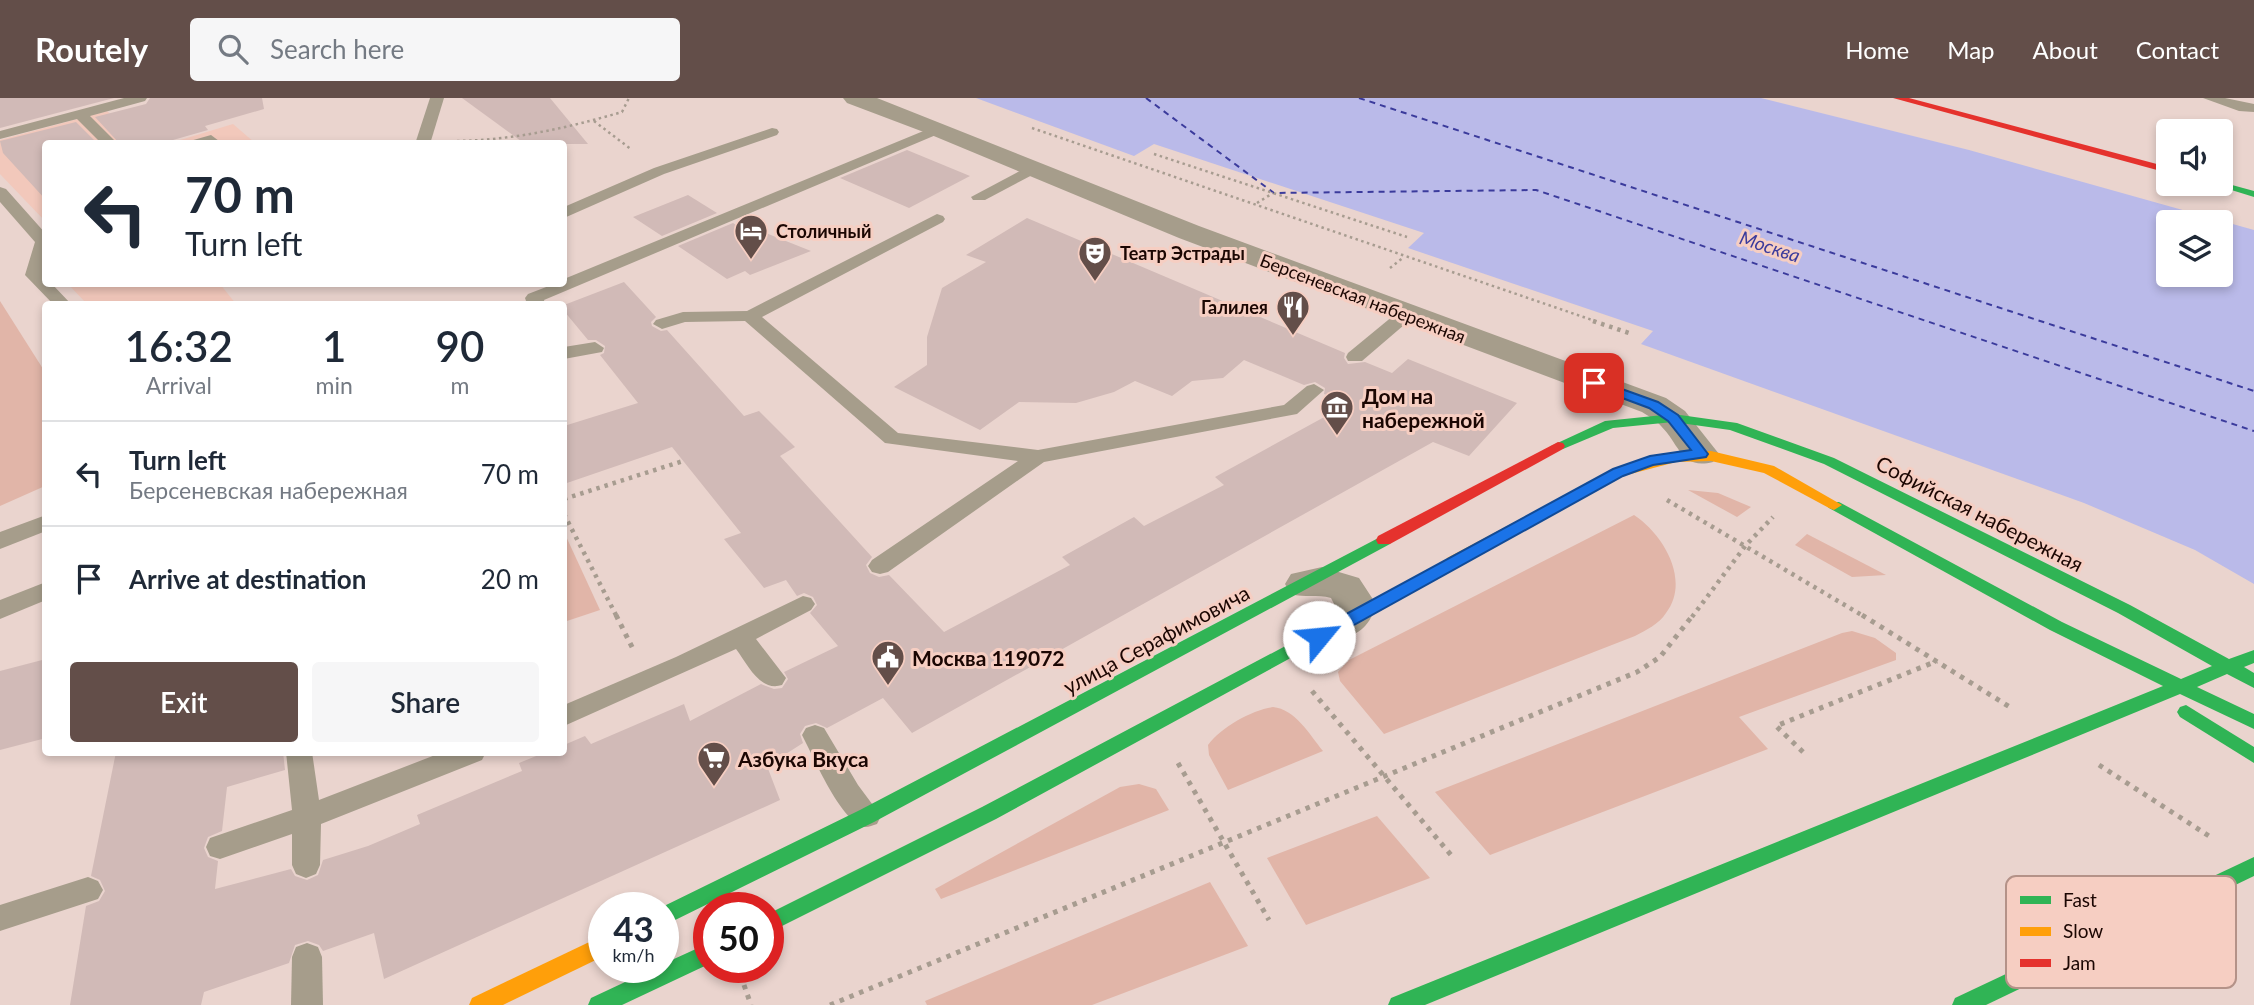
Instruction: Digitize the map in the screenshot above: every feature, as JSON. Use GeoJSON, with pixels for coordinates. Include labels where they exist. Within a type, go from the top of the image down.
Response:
{"type":"FeatureCollection","features":[{"type":"Feature","properties":{"kind":"main road"},"geometry":{"type":"LineString","coordinates":[[1898,98],[1935,102],[2156,166]]}},
{"type":"Feature","properties":{"kind":"main road"},"geometry":{"type":"LineString","coordinates":[[2233,188],[2254,194]]}},
{"type":"Feature","properties":{"kind":"main road","name":"улица Серафимовича"},"geometry":{"type":"LineString","coordinates":[[679,909],[867,816],[1306,584],[1564,443],[1610,424],[1673,418]]}},
{"type":"Feature","properties":{"kind":"main road","name":"Софийская набережная"},"geometry":{"type":"LineString","coordinates":[[1673,418],[1732,426],[1829,461],[2124,609],[2254,681]]}},
{"type":"Feature","properties":{"kind":"main road"},"geometry":{"type":"LineString","coordinates":[[784,916],[989,813],[1618,473],[1650,461],[1701,454],[1735,458],[1769,468],[2056,626],[2254,722]]}},
{"type":"Feature","properties":{"kind":"main road"},"geometry":{"type":"LineString","coordinates":[[2056,626],[2254,756]]}},
{"type":"Feature","properties":{"kind":"main road"},"geometry":{"type":"LineString","coordinates":[[1399,1005],[2254,656]]}},
{"type":"Feature","properties":{"kind":"main road"},"geometry":{"type":"LineString","coordinates":[[2233,876],[2254,866]]}},
{"type":"Feature","properties":{"kind":"main road"},"geometry":{"type":"LineString","coordinates":[[480,1005],[588,953]]}},
{"type":"Feature","properties":{"kind":"main road"},"geometry":{"type":"LineString","coordinates":[[599,1005],[693,961]]}},
{"type":"Feature","properties":{"kind":"main road"},"geometry":{"type":"LineString","coordinates":[[1963,1005],[2006,984]]}},
{"type":"Feature","properties":{"kind":"street","name":"Берсеневская набережная"},"geometry":{"type":"LineString","coordinates":[[855,98],[1405,315],[1654,405],[1673,418],[1701,454]]}},
{"type":"Feature","properties":{"kind":"street"},"geometry":{"type":"LineString","coordinates":[[1306,584],[1322,581],[1345,587],[1356,604],[1354,612],[1342,624]]}},
{"type":"Feature","properties":{"kind":"lane"},"geometry":{"type":"LineString","coordinates":[[0,135],[140,98]]}},
{"type":"Feature","properties":{"kind":"lane"},"geometry":{"type":"LineString","coordinates":[[424,140],[437,98]]}},
{"type":"Feature","properties":{"kind":"lane"},"geometry":{"type":"LineString","coordinates":[[2210,98],[2244,108],[2254,108]]}},
{"type":"Feature","properties":{"kind":"lane"},"geometry":{"type":"LineString","coordinates":[[79,113],[107,140]]}},
{"type":"Feature","properties":{"kind":"lane"},"geometry":{"type":"LineString","coordinates":[[567,284],[939,129]]}},
{"type":"Feature","properties":{"kind":"lane"},"geometry":{"type":"LineString","coordinates":[[567,212],[659,171],[772,132]]}},
{"type":"Feature","properties":{"kind":"lane"},"geometry":{"type":"LineString","coordinates":[[979,197],[1033,169]]}},
{"type":"Feature","properties":{"kind":"lane"},"geometry":{"type":"LineString","coordinates":[[0,192],[42,240]]}},
{"type":"Feature","properties":{"kind":"lane"},"geometry":{"type":"LineString","coordinates":[[662,324],[683,317],[750,316],[937,219]]}},
{"type":"Feature","properties":{"kind":"lane"},"geometry":{"type":"LineString","coordinates":[[42,245],[34,275],[42,283]]}},
{"type":"Feature","properties":{"kind":"lane"},"geometry":{"type":"LineString","coordinates":[[46,287],[59,301]]}},
{"type":"Feature","properties":{"kind":"lane"},"geometry":{"type":"LineString","coordinates":[[535,301],[534,298],[560,287]]}},
{"type":"Feature","properties":{"kind":"lane"},"geometry":{"type":"LineString","coordinates":[[1355,358],[1405,315]]}},
{"type":"Feature","properties":{"kind":"lane"},"geometry":{"type":"LineString","coordinates":[[750,316],[892,439],[1038,457],[1290,410],[1314,390]]}},
{"type":"Feature","properties":{"kind":"lane"},"geometry":{"type":"LineString","coordinates":[[567,353],[595,348]]}},
{"type":"Feature","properties":{"kind":"lane"},"geometry":{"type":"LineString","coordinates":[[880,566],[1038,457]]}},
{"type":"Feature","properties":{"kind":"lane"},"geometry":{"type":"LineString","coordinates":[[0,541],[42,524]]}},
{"type":"Feature","properties":{"kind":"lane"},"geometry":{"type":"LineString","coordinates":[[0,610],[42,592]]}},
{"type":"Feature","properties":{"kind":"lane"},"geometry":{"type":"LineString","coordinates":[[567,715],[649,681],[741,638],[803,604]]}},
{"type":"Feature","properties":{"kind":"lane"},"geometry":{"type":"LineString","coordinates":[[741,638],[773,677]]}},
{"type":"Feature","properties":{"kind":"lane"},"geometry":{"type":"LineString","coordinates":[[815,735],[848,793],[867,816]]}},
{"type":"Feature","properties":{"kind":"lane"},"geometry":{"type":"LineString","coordinates":[[299,756],[307,817],[306,865]]}},
{"type":"Feature","properties":{"kind":"lane"},"geometry":{"type":"LineString","coordinates":[[220,846],[307,817],[463,756]]}},
{"type":"Feature","properties":{"kind":"lane"},"geometry":{"type":"LineString","coordinates":[[0,918],[89,890]]}},
{"type":"Feature","properties":{"kind":"lane"},"geometry":{"type":"LineString","coordinates":[[307,957],[307,1005]]}},
{"type":"Feature","properties":{"kind":"path"},"geometry":{"type":"LineString","coordinates":[[510,140],[551,133],[622,112],[629,98]]}},
{"type":"Feature","properties":{"kind":"path"},"geometry":{"type":"LineString","coordinates":[[593,121],[659,171]]}},
{"type":"Feature","properties":{"kind":"path"},"geometry":{"type":"LineString","coordinates":[[1030,127],[1632,334]]}},
{"type":"Feature","properties":{"kind":"path"},"geometry":{"type":"LineString","coordinates":[[1154,154],[1407,237]]}},
{"type":"Feature","properties":{"kind":"path"},"geometry":{"type":"LineString","coordinates":[[1108,159],[1114,155]]}},
{"type":"Feature","properties":{"kind":"path"},"geometry":{"type":"LineString","coordinates":[[1257,203],[1273,193]]}},
{"type":"Feature","properties":{"kind":"path"},"geometry":{"type":"LineString","coordinates":[[1390,269],[1404,257]]}},
{"type":"Feature","properties":{"kind":"path"},"geometry":{"type":"LineString","coordinates":[[567,498],[683,461]]}},
{"type":"Feature","properties":{"kind":"path"},"geometry":{"type":"LineString","coordinates":[[1655,493],[1938,660],[2020,713]]}},
{"type":"Feature","properties":{"kind":"path"},"geometry":{"type":"LineString","coordinates":[[830,1005],[1625,677],[1649,664],[1669,647],[1746,545],[1777,512]]}},
{"type":"Feature","properties":{"kind":"path"},"geometry":{"type":"LineString","coordinates":[[567,520],[649,681]]}},
{"type":"Feature","properties":{"kind":"path"},"geometry":{"type":"LineString","coordinates":[[1803,752],[1776,726],[1938,660]]}},
{"type":"Feature","properties":{"kind":"path"},"geometry":{"type":"LineString","coordinates":[[1312,691],[1451,855]]}},
{"type":"Feature","properties":{"kind":"path"},"geometry":{"type":"LineString","coordinates":[[1174,756],[1269,920]]}},
{"type":"Feature","properties":{"kind":"path"},"geometry":{"type":"LineString","coordinates":[[2090,759],[2219,843]]}},
{"type":"Feature","properties":{"kind":"path"},"geometry":{"type":"LineString","coordinates":[[744,983],[751,1005]]}},
{"type":"Feature","properties":{"kind":"shaded area"},"geometry":{"type":"Polygon","coordinates":[[[107,111],[140,140],[42,140],[42,218],[0,174],[0,140],[107,111]]]}},
{"type":"Feature","properties":{"kind":"shaded area"},"geometry":{"type":"Polygon","coordinates":[[[233,124],[252,140],[180,140],[233,124]]]}},
{"type":"Feature","properties":{"kind":"shaded area"},"geometry":{"type":"Polygon","coordinates":[[[71,287],[222,287],[234,301],[84,301],[71,287]]]}},
{"type":"Feature","properties":{"kind":"shaded area"},"geometry":{"type":"Polygon","coordinates":[[[0,301],[42,367],[42,487],[0,506],[0,301]]]}},
{"type":"Feature","properties":{"kind":"shaded area"},"geometry":{"type":"Polygon","coordinates":[[[1688,490],[1718,493],[1751,507],[1737,517],[1688,490]]]}},
{"type":"Feature","properties":{"kind":"shaded area"},"geometry":{"type":"Polygon","coordinates":[[[1634,515],[1655,534],[1675,572],[1673,600],[1663,617],[1644,631],[1384,734],[1340,681],[1338,672],[1349,660],[1634,515]]]}},
{"type":"Feature","properties":{"kind":"shaded area"},"geometry":{"type":"Polygon","coordinates":[[[1807,534],[1886,575],[1852,577],[1795,545],[1807,534]]]}},
{"type":"Feature","properties":{"kind":"shaded area"},"geometry":{"type":"Polygon","coordinates":[[[567,538],[600,610],[567,621],[567,538]]]}},
{"type":"Feature","properties":{"kind":"shaded area"},"geometry":{"type":"Polygon","coordinates":[[[1852,631],[1875,638],[1896,653],[1896,660],[1739,717],[1768,749],[1490,855],[1435,792],[1842,633],[1852,631]]]}},
{"type":"Feature","properties":{"kind":"shaded area"},"geometry":{"type":"Polygon","coordinates":[[[1273,707],[1288,712],[1295,718],[1323,751],[1228,790],[1209,755],[1208,745],[1238,720],[1273,707]]]}},
{"type":"Feature","properties":{"kind":"shaded area"},"geometry":{"type":"Polygon","coordinates":[[[1139,784],[1156,789],[1169,810],[941,899],[935,889],[1120,787],[1139,784]]]}},
{"type":"Feature","properties":{"kind":"shaded area"},"geometry":{"type":"Polygon","coordinates":[[[1377,816],[1430,878],[1306,925],[1267,858],[1377,816]]]}},
{"type":"Feature","properties":{"kind":"shaded area"},"geometry":{"type":"Polygon","coordinates":[[[1210,882],[1248,946],[1092,1005],[927,1005],[925,1001],[1210,882]]]}},
{"type":"Feature","properties":{"kind":"water","name":"Москва"},"geometry":{"type":"Polygon","coordinates":[[[976,98],[1761,98],[1969,150],[2183,210],[2156,210],[2156,287],[2233,287],[2233,224],[2254,230],[2254,584],[2195,550],[2084,503],[1641,344],[1653,331],[1408,248],[1424,233],[1154,144],[1134,156],[976,98]]]}},
{"type":"Feature","properties":{"kind":"building"},"geometry":{"type":"Polygon","coordinates":[[[0,98],[114,98],[0,128],[0,98]]]}},
{"type":"Feature","properties":{"kind":"building"},"geometry":{"type":"Polygon","coordinates":[[[150,98],[262,98],[264,109],[205,126],[208,130],[173,140],[116,140],[95,117],[146,104],[150,98]]]}},
{"type":"Feature","properties":{"kind":"building"},"geometry":{"type":"Polygon","coordinates":[[[462,98],[550,98],[588,144],[567,144],[567,140],[520,140],[462,98]]]}},
{"type":"Feature","properties":{"kind":"building"},"geometry":{"type":"Polygon","coordinates":[[[76,122],[94,140],[42,140],[42,196],[3,153],[0,141],[76,122]]]}},
{"type":"Feature","properties":{"kind":"building"},"geometry":{"type":"Polygon","coordinates":[[[907,150],[970,176],[909,208],[840,178],[907,150]]]}},
{"type":"Feature","properties":{"kind":"building"},"geometry":{"type":"Polygon","coordinates":[[[688,195],[717,213],[662,236],[633,217],[688,195]]]}},
{"type":"Feature","properties":{"kind":"building"},"geometry":{"type":"Polygon","coordinates":[[[1027,218],[1345,353],[1344,358],[1348,364],[1365,362],[1392,373],[1408,359],[1517,403],[1469,456],[1433,442],[912,733],[883,698],[827,728],[816,723],[805,726],[800,734],[803,743],[767,766],[780,800],[384,979],[374,933],[323,951],[319,945],[308,941],[295,945],[289,963],[204,992],[201,1005],[70,1005],[86,906],[99,901],[105,891],[100,880],[91,876],[115,756],[283,756],[285,770],[227,787],[222,831],[208,837],[204,848],[208,857],[218,861],[215,889],[291,869],[295,876],[307,880],[318,875],[323,860],[368,846],[420,824],[417,815],[522,771],[519,763],[536,756],[567,756],[567,744],[585,736],[591,744],[684,704],[690,721],[761,684],[774,689],[782,688],[788,679],[784,672],[838,646],[810,613],[817,605],[813,597],[804,593],[797,596],[786,580],[764,588],[724,539],[741,533],[672,447],[567,483],[567,425],[638,403],[600,355],[604,353],[605,346],[596,340],[588,340],[567,315],[567,304],[624,282],[656,317],[651,322],[652,326],[661,331],[667,330],[744,416],[759,411],[795,447],[780,456],[872,557],[866,565],[870,573],[879,577],[889,575],[944,632],[1070,565],[1062,557],[1134,517],[1144,526],[1224,485],[1215,477],[1348,404],[1324,394],[1325,388],[1315,382],[1304,385],[1244,360],[1223,378],[1192,381],[1172,396],[1135,381],[1114,392],[1076,403],[1019,402],[980,430],[894,387],[927,365],[927,337],[942,288],[986,262],[966,255],[1027,218]]]}},
{"type":"Feature","properties":{"kind":"building"},"geometry":{"type":"Polygon","coordinates":[[[733,223],[748,233],[756,229],[811,251],[750,275],[745,271],[727,279],[678,246],[733,223]]]}},
{"type":"Feature","properties":{"kind":"building"},"geometry":{"type":"Polygon","coordinates":[[[42,660],[42,739],[0,750],[0,671],[42,660]]]}},
{"type":"Feature","properties":{"kind":"ferry route"},"geometry":{"type":"LineString","coordinates":[[1146,98],[1274,193],[1536,190],[2254,431]]}},
{"type":"Feature","properties":{"kind":"ferry route"},"geometry":{"type":"LineString","coordinates":[[1359,98],[2254,391]]}},
{"type":"Feature","properties":{"kind":"traffic: fast"},"geometry":{"type":"LineString","coordinates":[[2233,188],[2254,194]]}},
{"type":"Feature","properties":{"kind":"traffic: fast"},"geometry":{"type":"LineString","coordinates":[[1558,446],[1610,424],[1673,418],[1732,426],[1829,461],[2124,609],[2254,681]]}},
{"type":"Feature","properties":{"kind":"traffic: fast"},"geometry":{"type":"LineString","coordinates":[[1834,505],[2056,626],[2254,722]]}},
{"type":"Feature","properties":{"kind":"traffic: fast"},"geometry":{"type":"LineString","coordinates":[[679,909],[867,816],[1384,540]]}},
{"type":"Feature","properties":{"kind":"traffic: fast"},"geometry":{"type":"LineString","coordinates":[[784,916],[989,813],[1453,562]]}},
{"type":"Feature","properties":{"kind":"traffic: fast"},"geometry":{"type":"LineString","coordinates":[[1399,1005],[2254,656]]}},
{"type":"Feature","properties":{"kind":"traffic: fast"},"geometry":{"type":"LineString","coordinates":[[2186,712],[2254,756]]}},
{"type":"Feature","properties":{"kind":"traffic: fast"},"geometry":{"type":"LineString","coordinates":[[2233,876],[2254,866]]}},
{"type":"Feature","properties":{"kind":"traffic: fast"},"geometry":{"type":"LineString","coordinates":[[599,1005],[693,961]]}},
{"type":"Feature","properties":{"kind":"traffic: fast"},"geometry":{"type":"LineString","coordinates":[[1963,1005],[2006,984]]}},
{"type":"Feature","properties":{"kind":"traffic: slow"},"geometry":{"type":"LineString","coordinates":[[1453,562],[1618,473],[1676,457],[1711,456],[1769,469],[1834,505]]}},
{"type":"Feature","properties":{"kind":"traffic: slow"},"geometry":{"type":"LineString","coordinates":[[480,1005],[588,953]]}},
{"type":"Feature","properties":{"kind":"traffic: jam"},"geometry":{"type":"LineString","coordinates":[[1898,98],[2156,167]]}},
{"type":"Feature","properties":{"kind":"traffic: jam"},"geometry":{"type":"LineString","coordinates":[[1384,540],[1558,446]]}},
{"type":"Feature","properties":{"kind":"place","name":"Столичный"},"geometry":{"type":"Point","coordinates":[751,261]}},
{"type":"Feature","properties":{"kind":"place","name":"Театр Эстрады"},"geometry":{"type":"Point","coordinates":[1095,283]}},
{"type":"Feature","properties":{"kind":"place","name":"Галилея"},"geometry":{"type":"Point","coordinates":[1293,337]}},
{"type":"Feature","properties":{"kind":"place","name":"Дом на набережной"},"geometry":{"type":"Point","coordinates":[1337,437]}},
{"type":"Feature","properties":{"kind":"place","name":"Москва 119072"},"geometry":{"type":"Point","coordinates":[888,687]}},
{"type":"Feature","properties":{"kind":"place","name":"Азбука Вкуса"},"geometry":{"type":"Point","coordinates":[714,788]}},
{"type":"Feature","properties":{"kind":"route"},"geometry":{"type":"LineString","coordinates":[[1319,637],[1618,473],[1650,461],[1701,454],[1673,418],[1654,405],[1594,383]]}}]}
